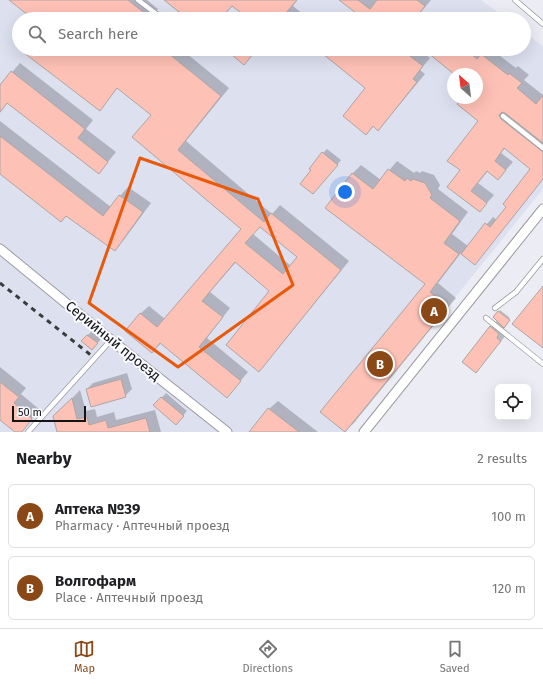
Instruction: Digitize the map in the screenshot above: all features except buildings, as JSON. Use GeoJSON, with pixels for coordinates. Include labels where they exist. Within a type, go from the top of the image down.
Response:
{"type":"FeatureCollection","features":[{"type":"Feature","properties":{"kind":"street"},"geometry":{"type":"LineString","coordinates":[[364,432],[543,209]]}},
{"type":"Feature","properties":{"kind":"street","name":"Серийный проезд"},"geometry":{"type":"LineString","coordinates":[[0,249],[227,432]]}},
{"type":"Feature","properties":{"kind":"lane"},"geometry":{"type":"LineString","coordinates":[[138,0],[153,12]]}},
{"type":"Feature","properties":{"kind":"lane"},"geometry":{"type":"LineString","coordinates":[[515,0],[529,12]]}},
{"type":"Feature","properties":{"kind":"lane"},"geometry":{"type":"LineString","coordinates":[[531,14],[543,24]]}},
{"type":"Feature","properties":{"kind":"lane"},"geometry":{"type":"LineString","coordinates":[[502,116],[543,148]]}},
{"type":"Feature","properties":{"kind":"lane"},"geometry":{"type":"LineString","coordinates":[[495,308],[516,292],[543,259]]}},
{"type":"Feature","properties":{"kind":"lane"},"geometry":{"type":"LineString","coordinates":[[486,318],[543,364]]}},
{"type":"Feature","properties":{"kind":"lane"},"geometry":{"type":"LineString","coordinates":[[28,432],[111,340]]}},
{"type":"Feature","properties":{"kind":"highlighted area"},"geometry":{"type":"Polygon","coordinates":[[[140,158],[258,199],[293,285],[178,367],[89,303],[140,158]]]}},
{"type":"Feature","properties":{"kind":"shaded area"},"geometry":{"type":"Polygon","coordinates":[[[0,0],[481,0],[497,12],[12,12],[12,56],[531,56],[531,37],[543,46],[543,189],[346,432],[0,432],[0,0]]]}},
{"type":"Feature","properties":{"kind":"railway"},"geometry":{"type":"LineString","coordinates":[[0,283],[92,356]]}},
{"type":"Feature","properties":{"kind":"place","name":"Аптека №39"},"geometry":{"type":"Point","coordinates":[434,311]}},
{"type":"Feature","properties":{"kind":"place","name":"Волгофарм"},"geometry":{"type":"Point","coordinates":[380,364]}}]}
